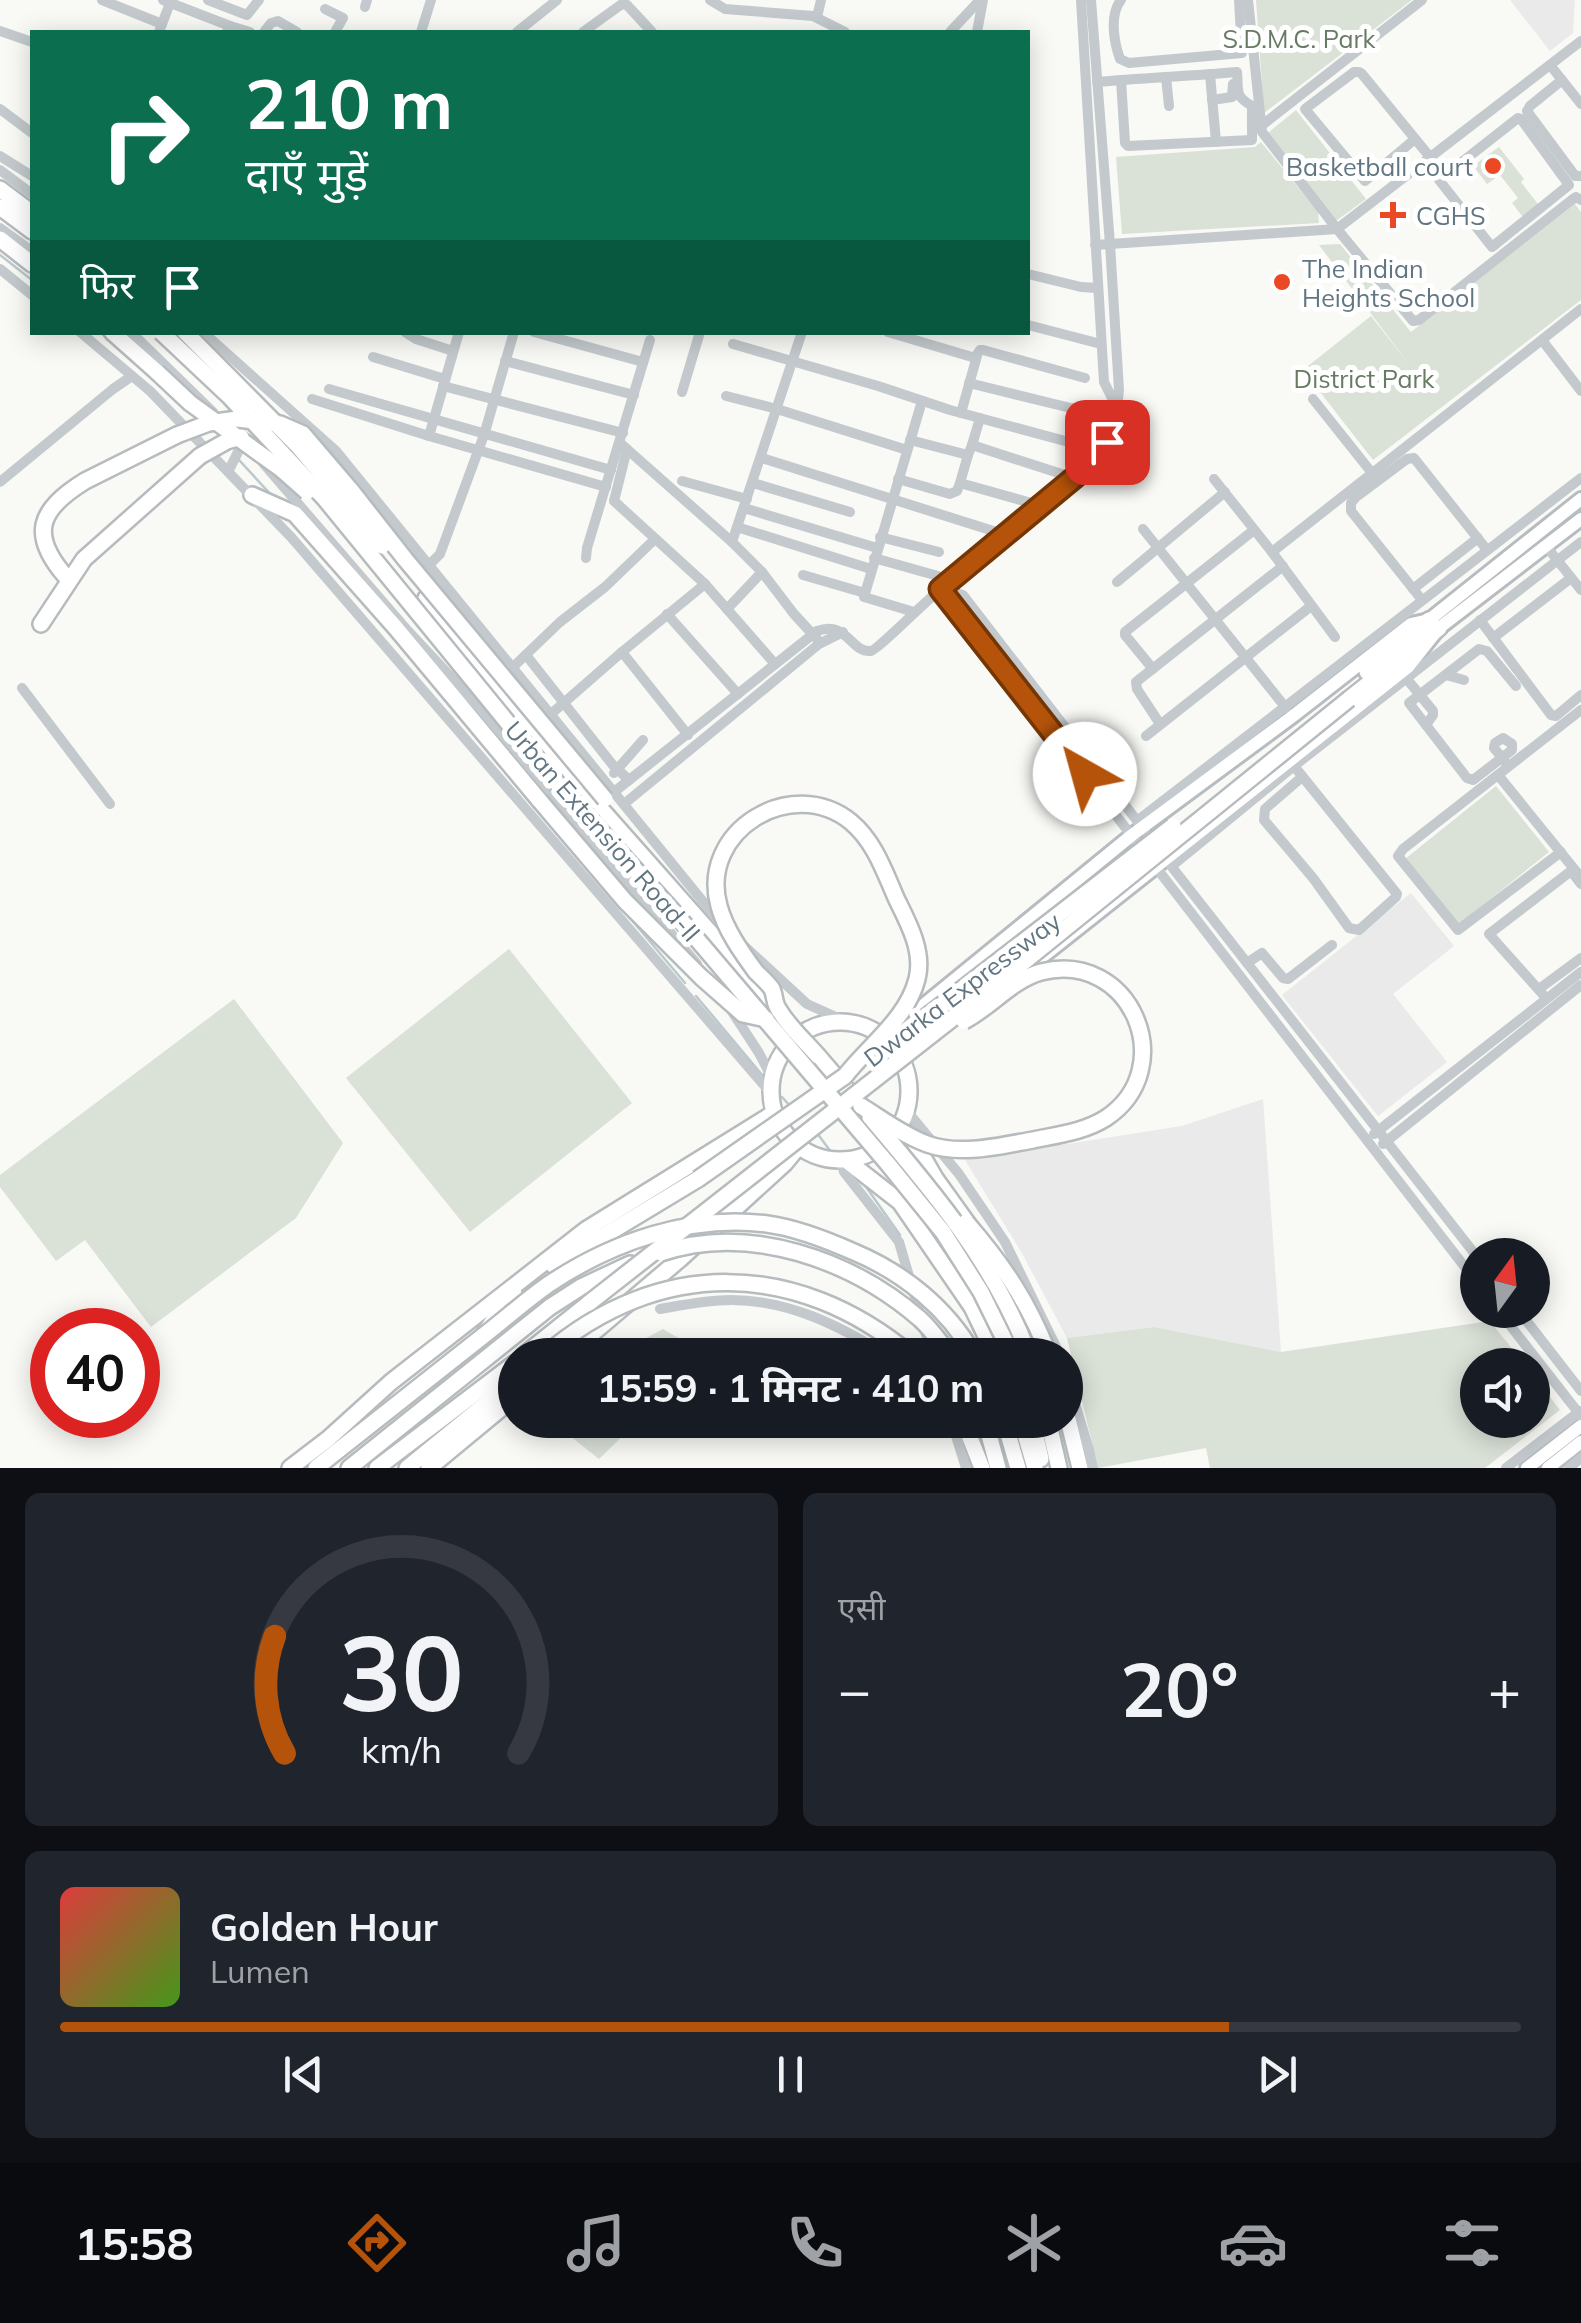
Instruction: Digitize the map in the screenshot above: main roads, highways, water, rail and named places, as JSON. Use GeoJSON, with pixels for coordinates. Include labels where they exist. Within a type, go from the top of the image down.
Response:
{"type":"FeatureCollection","features":[{"type":"Feature","properties":{"kind":"highway"},"geometry":{"type":"LineString","coordinates":[[0,189],[30,212]]}},
{"type":"Feature","properties":{"kind":"highway"},"geometry":{"type":"LineString","coordinates":[[0,207],[30,230]]}},
{"type":"Feature","properties":{"kind":"highway"},"geometry":{"type":"LineString","coordinates":[[0,238],[30,262]]}},
{"type":"Feature","properties":{"kind":"highway"},"geometry":{"type":"LineString","coordinates":[[115,335],[190,403],[282,469],[306,492],[325,499]]}},
{"type":"Feature","properties":{"kind":"highway","name":"Urban Extension Road-II"},"geometry":{"type":"LineString","coordinates":[[164,335],[229,396],[325,499],[556,783],[860,1106],[928,1185],[968,1238],[997,1286],[1021,1338]]}},
{"type":"Feature","properties":{"kind":"highway","name":"Urban Extension Road-II"},"geometry":{"type":"LineString","coordinates":[[188,335],[298,446],[614,826],[690,908],[943,1232],[981,1292],[999,1338]]}},
{"type":"Feature","properties":{"kind":"highway"},"geometry":{"type":"LineString","coordinates":[[67,578],[54,564],[42,535],[45,518],[71,490],[166,438],[209,423],[254,419],[280,424],[302,434],[350,488],[606,799],[614,826]]}},
{"type":"Feature","properties":{"kind":"highway"},"geometry":{"type":"LineString","coordinates":[[40,624],[84,559],[200,456],[254,433],[302,434]]}},
{"type":"Feature","properties":{"kind":"highway"},"geometry":{"type":"LineString","coordinates":[[252,495],[295,514],[625,901],[742,1014],[771,1013],[772,990],[746,957],[718,904],[719,868],[730,841],[750,820],[778,806],[814,805],[848,820],[872,844],[911,929],[918,954],[918,975],[906,1006],[845,1076]]}},
{"type":"Feature","properties":{"kind":"highway","name":"Dwarka Expressway"},"geometry":{"type":"LineString","coordinates":[[546,1338],[938,1030],[1434,624]]}},
{"type":"Feature","properties":{"kind":"highway","name":"Dwarka Expressway"},"geometry":{"type":"LineString","coordinates":[[482,1336],[508,1298],[582,1248],[698,1180],[845,1076],[1347,695]]}},
{"type":"Feature","properties":{"kind":"highway"},"geometry":{"type":"LineString","coordinates":[[860,1106],[926,1144],[943,1148],[1011,1144],[1079,1130],[1106,1118],[1126,1100],[1142,1061],[1138,1018],[1114,987],[1088,972],[1040,972],[968,1019],[938,1030]]}},
{"type":"Feature","properties":{"kind":"highway"},"geometry":{"type":"LineString","coordinates":[[848,1022],[883,1038],[904,1065],[908,1080],[904,1116],[892,1136],[862,1156],[843,1159],[813,1154],[798,1146],[774,1113],[771,1085],[784,1050],[809,1029],[828,1023],[848,1022]]}},
{"type":"Feature","properties":{"kind":"highway"},"geometry":{"type":"LineString","coordinates":[[290,1468],[391,1382],[587,1229],[774,1113]]}},
{"type":"Feature","properties":{"kind":"highway"},"geometry":{"type":"LineString","coordinates":[[904,1116],[936,1178],[988,1254],[1032,1338]]}},
{"type":"Feature","properties":{"kind":"highway"},"geometry":{"type":"LineString","coordinates":[[587,1338],[680,1258],[798,1146]]}},
{"type":"Feature","properties":{"kind":"highway"},"geometry":{"type":"LineString","coordinates":[[843,1159],[900,1202],[994,1338]]}},
{"type":"Feature","properties":{"kind":"highway"},"geometry":{"type":"LineString","coordinates":[[928,1185],[942,1194],[992,1252],[1020,1292],[1041,1338]]}},
{"type":"Feature","properties":{"kind":"highway","name":"Dwarka Expressway"},"geometry":{"type":"LineString","coordinates":[[316,1468],[548,1285],[598,1256],[670,1230],[733,1222],[768,1224],[850,1250],[896,1273],[953,1322],[963,1338]]}},
{"type":"Feature","properties":{"kind":"highway"},"geometry":{"type":"LineString","coordinates":[[511,1338],[550,1307],[630,1264],[668,1250],[732,1242],[796,1251],[826,1262],[885,1294],[922,1320],[936,1338]]}},
{"type":"Feature","properties":{"kind":"highway"},"geometry":{"type":"LineString","coordinates":[[565,1338],[598,1315],[659,1291],[728,1282],[797,1292],[833,1304],[889,1338]]}},
{"type":"Feature","properties":{"kind":"highway"},"geometry":{"type":"LineString","coordinates":[[349,1468],[498,1349]]}},
{"type":"Feature","properties":{"kind":"highway"},"geometry":{"type":"LineString","coordinates":[[378,1468],[498,1375]]}},
{"type":"Feature","properties":{"kind":"highway"},"geometry":{"type":"LineString","coordinates":[[407,1468],[498,1394]]}},
{"type":"Feature","properties":{"kind":"highway"},"geometry":{"type":"LineString","coordinates":[[428,1468],[498,1410]]}},
{"type":"Feature","properties":{"kind":"highway"},"geometry":{"type":"LineString","coordinates":[[970,1438],[982,1468]]}},
{"type":"Feature","properties":{"kind":"highway"},"geometry":{"type":"LineString","coordinates":[[990,1438],[998,1468]]}},
{"type":"Feature","properties":{"kind":"highway"},"geometry":{"type":"LineString","coordinates":[[1009,1438],[1018,1468]]}},
{"type":"Feature","properties":{"kind":"highway"},"geometry":{"type":"LineString","coordinates":[[1027,1438],[1039,1468]]}},
{"type":"Feature","properties":{"kind":"highway"},"geometry":{"type":"LineString","coordinates":[[1035,1438],[1039,1468]]}},
{"type":"Feature","properties":{"kind":"highway"},"geometry":{"type":"LineString","coordinates":[[1057,1438],[1058,1468]]}},
{"type":"Feature","properties":{"kind":"highway"},"geometry":{"type":"LineString","coordinates":[[1062,1438],[1071,1468]]}},
{"type":"Feature","properties":{"kind":"highway"},"geometry":{"type":"LineString","coordinates":[[1073,1438],[1080,1468]]}},
{"type":"Feature","properties":{"kind":"main road"},"geometry":{"type":"LineString","coordinates":[[904,1065],[1164,864],[1408,667],[1434,624],[1581,499]]}},
{"type":"Feature","properties":{"kind":"main road"},"geometry":{"type":"LineString","coordinates":[[883,1038],[1137,829],[1288,711],[1410,624],[1434,624],[1581,519]]}},
{"type":"Feature","properties":{"kind":"main road"},"geometry":{"type":"LineString","coordinates":[[1526,1468],[1580,1416]]}},
{"type":"Feature","properties":{"kind":"main road"},"geometry":{"type":"LineString","coordinates":[[1548,1468],[1581,1442]]}},
{"type":"Feature","properties":{"kind":"waterway"},"geometry":{"type":"LineString","coordinates":[[0,255],[30,278]]}},
{"type":"Feature","properties":{"kind":"waterway"},"geometry":{"type":"LineString","coordinates":[[104,335],[112,342]]}},
{"type":"Feature","properties":{"kind":"waterway"},"geometry":{"type":"LineString","coordinates":[[239,460],[274,498]]}},
{"type":"Feature","properties":{"kind":"waterway"},"geometry":{"type":"LineString","coordinates":[[625,912],[685,983]]}},
{"type":"Feature","properties":{"kind":"waterway"},"geometry":{"type":"LineString","coordinates":[[696,996],[763,1076]]}},
{"type":"Feature","properties":{"kind":"waterway"},"geometry":{"type":"LineString","coordinates":[[782,1097],[790,1106]]}},
{"type":"Feature","properties":{"kind":"waterway"},"geometry":{"type":"LineString","coordinates":[[817,1133],[831,1152]]}},
{"type":"Feature","properties":{"kind":"waterway"},"geometry":{"type":"LineString","coordinates":[[864,1184],[900,1235]]}},
{"type":"Feature","properties":{"kind":"place","name":"Basketball court"},"geometry":{"type":"Point","coordinates":[1493,166]}},
{"type":"Feature","properties":{"kind":"place","name":"CGHS"},"geometry":{"type":"Point","coordinates":[1393,215]}},
{"type":"Feature","properties":{"kind":"place","name":"The Indian Heights School"},"geometry":{"type":"Point","coordinates":[1282,282]}},
{"type":"Feature","properties":{"kind":"park label","name":"S.D.M.C. Park"},"geometry":{"type":"Point","coordinates":[1299,38]}},
{"type":"Feature","properties":{"kind":"park label","name":"District Park"},"geometry":{"type":"Point","coordinates":[1364,378]}}]}
